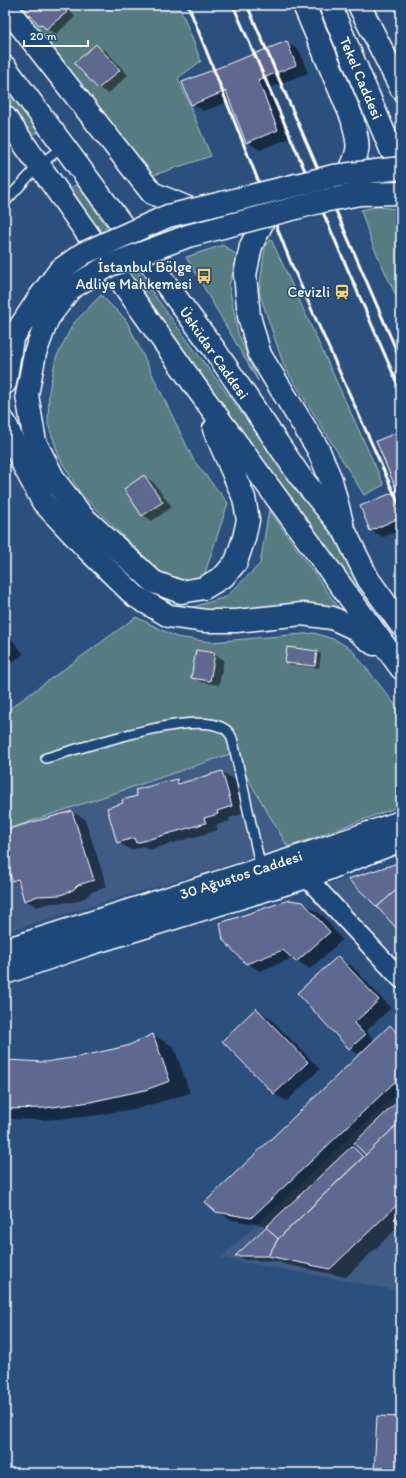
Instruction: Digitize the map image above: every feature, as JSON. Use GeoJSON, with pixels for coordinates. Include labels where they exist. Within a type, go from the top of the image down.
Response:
{"type":"FeatureCollection","features":[{"type":"Feature","properties":{"kind":"main road"},"geometry":{"type":"LineString","coordinates":[[304,5],[352,118],[358,145],[358,155],[348,174]]}},
{"type":"Feature","properties":{"kind":"main road","name":"Tekel Caddesi"},"geometry":{"type":"LineString","coordinates":[[330,5],[401,173]]}},
{"type":"Feature","properties":{"kind":"main road"},"geometry":{"type":"LineString","coordinates":[[359,5],[401,88]]}},
{"type":"Feature","properties":{"kind":"main road"},"geometry":{"type":"LineString","coordinates":[[5,6],[152,193],[193,210]]}},
{"type":"Feature","properties":{"kind":"main road","name":"Üsküdar Caddesi"},"geometry":{"type":"LineString","coordinates":[[5,66],[214,349],[298,474],[344,530],[368,579],[401,625]]}},
{"type":"Feature","properties":{"kind":"main road"},"geometry":{"type":"LineString","coordinates":[[5,117],[195,386],[399,666]]}},
{"type":"Feature","properties":{"kind":"main road"},"geometry":{"type":"LineString","coordinates":[[5,383],[12,339],[39,298],[60,270],[84,253],[168,216],[348,174],[401,168]]}},
{"type":"Feature","properties":{"kind":"main road"},"geometry":{"type":"LineString","coordinates":[[195,386],[236,476],[244,498],[248,520],[236,562],[224,576],[204,588],[181,592],[154,582],[82,516],[55,481],[35,442],[27,395],[35,353],[48,318],[71,288],[110,265],[188,236],[266,215],[360,194],[401,193]]}},
{"type":"Feature","properties":{"kind":"main road"},"geometry":{"type":"LineString","coordinates":[[266,215],[251,246],[245,275],[249,316],[260,355],[318,449],[331,480],[344,530]]}},
{"type":"Feature","properties":{"kind":"main road"},"geometry":{"type":"LineString","coordinates":[[5,423],[42,502],[135,596],[169,616],[206,621],[236,622],[302,614],[332,618],[352,627],[399,666]]}},
{"type":"Feature","properties":{"kind":"main road","name":"30 Ağustos Caddesi"},"geometry":{"type":"LineString","coordinates":[[5,973],[83,936],[261,869],[401,822]]}},
{"type":"Feature","properties":{"kind":"main road","name":"30 Ağustos Caddesi"},"geometry":{"type":"LineString","coordinates":[[5,950],[83,936],[307,878],[401,840]]}},
{"type":"Feature","properties":{"kind":"street"},"geometry":{"type":"LineString","coordinates":[[289,860],[401,979]]}},
{"type":"Feature","properties":{"kind":"lane"},"geometry":{"type":"LineString","coordinates":[[5,202],[39,165],[64,146]]}},
{"type":"Feature","properties":{"kind":"lane"},"geometry":{"type":"LineString","coordinates":[[46,758],[170,725],[201,723],[223,727],[229,732],[233,742],[261,869]]}},
{"type":"Feature","properties":{"kind":"shaded area"},"geometry":{"type":"Polygon","coordinates":[[[233,753],[288,847],[8,931],[5,921],[5,830],[233,753]]]}},
{"type":"Feature","properties":{"kind":"shaded area"},"geometry":{"type":"Polygon","coordinates":[[[401,862],[401,960],[323,885],[348,879],[401,862]]]}},
{"type":"Feature","properties":{"kind":"shaded area"},"geometry":{"type":"Polygon","coordinates":[[[401,1089],[401,1291],[221,1258],[401,1089]]]}},
{"type":"Feature","properties":{"kind":"green space"},"geometry":{"type":"Polygon","coordinates":[[[19,5],[179,5],[201,61],[178,78],[211,156],[151,176],[19,5]]]}},
{"type":"Feature","properties":{"kind":"green space"},"geometry":{"type":"Polygon","coordinates":[[[5,83],[40,131],[32,136],[5,99],[5,83]]]}},
{"type":"Feature","properties":{"kind":"green space"},"geometry":{"type":"Polygon","coordinates":[[[78,183],[162,306],[363,577],[401,632],[401,654],[288,494],[180,348],[113,253],[71,188],[78,183]]]}},
{"type":"Feature","properties":{"kind":"green space"},"geometry":{"type":"Polygon","coordinates":[[[376,207],[401,209],[401,307],[371,241],[361,210],[376,207]]]}},
{"type":"Feature","properties":{"kind":"green space"},"geometry":{"type":"Polygon","coordinates":[[[271,239],[384,485],[364,495],[284,366],[259,292],[265,247],[271,239]]]}},
{"type":"Feature","properties":{"kind":"green space"},"geometry":{"type":"Polygon","coordinates":[[[223,245],[237,255],[229,286],[238,333],[258,381],[186,257],[223,245]]]}},
{"type":"Feature","properties":{"kind":"green space"},"geometry":{"type":"Polygon","coordinates":[[[101,295],[126,320],[194,461],[228,503],[203,579],[174,586],[81,494],[60,459],[48,424],[49,391],[56,358],[73,324],[101,295]]]}},
{"type":"Feature","properties":{"kind":"green space"},"geometry":{"type":"Polygon","coordinates":[[[269,510],[341,611],[242,612],[183,610],[226,597],[260,564],[269,510]]]}},
{"type":"Feature","properties":{"kind":"green space"},"geometry":{"type":"Polygon","coordinates":[[[136,617],[176,637],[211,642],[314,633],[336,640],[352,650],[401,712],[401,806],[288,847],[233,753],[5,830],[5,712],[136,617]]]}},
{"type":"Feature","properties":{"kind":"building"},"geometry":{"type":"Polygon","coordinates":[[[21,5],[61,5],[67,12],[46,29],[41,24],[39,25],[21,5]]]}},
{"type":"Feature","properties":{"kind":"building"},"geometry":{"type":"Polygon","coordinates":[[[287,41],[296,65],[258,80],[278,130],[246,143],[226,91],[191,105],[182,82],[287,41]]]}},
{"type":"Feature","properties":{"kind":"building"},"geometry":{"type":"Polygon","coordinates":[[[96,44],[120,70],[98,89],[74,63],[96,44]]]}},
{"type":"Feature","properties":{"kind":"building"},"geometry":{"type":"Polygon","coordinates":[[[401,431],[401,517],[370,531],[360,506],[397,491],[376,441],[401,431]]]}},
{"type":"Feature","properties":{"kind":"building"},"geometry":{"type":"Polygon","coordinates":[[[144,475],[163,502],[142,516],[124,489],[144,475]]]}},
{"type":"Feature","properties":{"kind":"building"},"geometry":{"type":"Polygon","coordinates":[[[287,647],[317,651],[315,666],[285,663],[287,647]]]}},
{"type":"Feature","properties":{"kind":"building"},"geometry":{"type":"Polygon","coordinates":[[[196,650],[215,653],[210,681],[191,678],[196,650]]]}},
{"type":"Feature","properties":{"kind":"building"},"geometry":{"type":"Polygon","coordinates":[[[222,771],[232,806],[217,811],[218,814],[204,818],[206,823],[136,843],[134,838],[117,843],[107,808],[123,803],[122,800],[137,796],[135,790],[177,779],[178,784],[222,771]]]}},
{"type":"Feature","properties":{"kind":"building"},"geometry":{"type":"Polygon","coordinates":[[[72,811],[94,880],[78,885],[73,890],[61,895],[38,896],[24,901],[18,879],[12,881],[6,860],[10,859],[5,842],[5,830],[72,811]]]}},
{"type":"Feature","properties":{"kind":"building"},"geometry":{"type":"Polygon","coordinates":[[[401,862],[401,886],[377,907],[348,879],[401,862]]]}},
{"type":"Feature","properties":{"kind":"building"},"geometry":{"type":"Polygon","coordinates":[[[401,886],[401,933],[377,907],[401,886]]]}},
{"type":"Feature","properties":{"kind":"building"},"geometry":{"type":"Polygon","coordinates":[[[289,900],[303,902],[330,932],[296,962],[283,950],[246,964],[223,940],[220,923],[289,900]]]}},
{"type":"Feature","properties":{"kind":"building"},"geometry":{"type":"Polygon","coordinates":[[[338,956],[379,1000],[354,1023],[365,1035],[349,1049],[297,993],[338,956]]]}},
{"type":"Feature","properties":{"kind":"building"},"geometry":{"type":"Polygon","coordinates":[[[256,1008],[308,1062],[274,1094],[222,1041],[256,1008]]]}},
{"type":"Feature","properties":{"kind":"building"},"geometry":{"type":"Polygon","coordinates":[[[390,1025],[401,1038],[401,1076],[251,1218],[216,1212],[205,1202],[390,1025]]]}},
{"type":"Feature","properties":{"kind":"building"},"geometry":{"type":"Polygon","coordinates":[[[153,1034],[170,1081],[145,1090],[90,1102],[45,1108],[5,1109],[5,1060],[45,1062],[78,1057],[127,1046],[153,1034]]]}},
{"type":"Feature","properties":{"kind":"building"},"geometry":{"type":"Polygon","coordinates":[[[400,1099],[401,1121],[366,1155],[354,1143],[400,1099]]]}},
{"type":"Feature","properties":{"kind":"building"},"geometry":{"type":"Polygon","coordinates":[[[401,1121],[401,1201],[330,1269],[268,1256],[278,1239],[401,1121]]]}},
{"type":"Feature","properties":{"kind":"building"},"geometry":{"type":"Polygon","coordinates":[[[352,1146],[363,1157],[278,1239],[266,1227],[352,1146]]]}},
{"type":"Feature","properties":{"kind":"building"},"geometry":{"type":"Polygon","coordinates":[[[401,1212],[401,1232],[396,1227],[399,1224],[394,1219],[401,1212]]]}},
{"type":"Feature","properties":{"kind":"building"},"geometry":{"type":"Polygon","coordinates":[[[266,1227],[278,1239],[268,1256],[235,1256],[266,1227]]]}},
{"type":"Feature","properties":{"kind":"building"},"geometry":{"type":"Polygon","coordinates":[[[377,1416],[401,1417],[401,1473],[374,1473],[377,1416]]]}},
{"type":"Feature","properties":{"kind":"railway"},"geometry":{"type":"LineString","coordinates":[[188,5],[293,268],[401,509]]}},
{"type":"Feature","properties":{"kind":"railway"},"geometry":{"type":"LineString","coordinates":[[233,5],[401,392]]}},
{"type":"Feature","properties":{"kind":"railway"},"geometry":{"type":"LineString","coordinates":[[247,5],[401,361]]}},
{"type":"Feature","properties":{"kind":"place","name":"İstanbul Bölge Adliye Mahkemesi"},"geometry":{"type":"Point","coordinates":[204,276]}},
{"type":"Feature","properties":{"kind":"place","name":"Cevizli"},"geometry":{"type":"Point","coordinates":[342,292]}}]}
